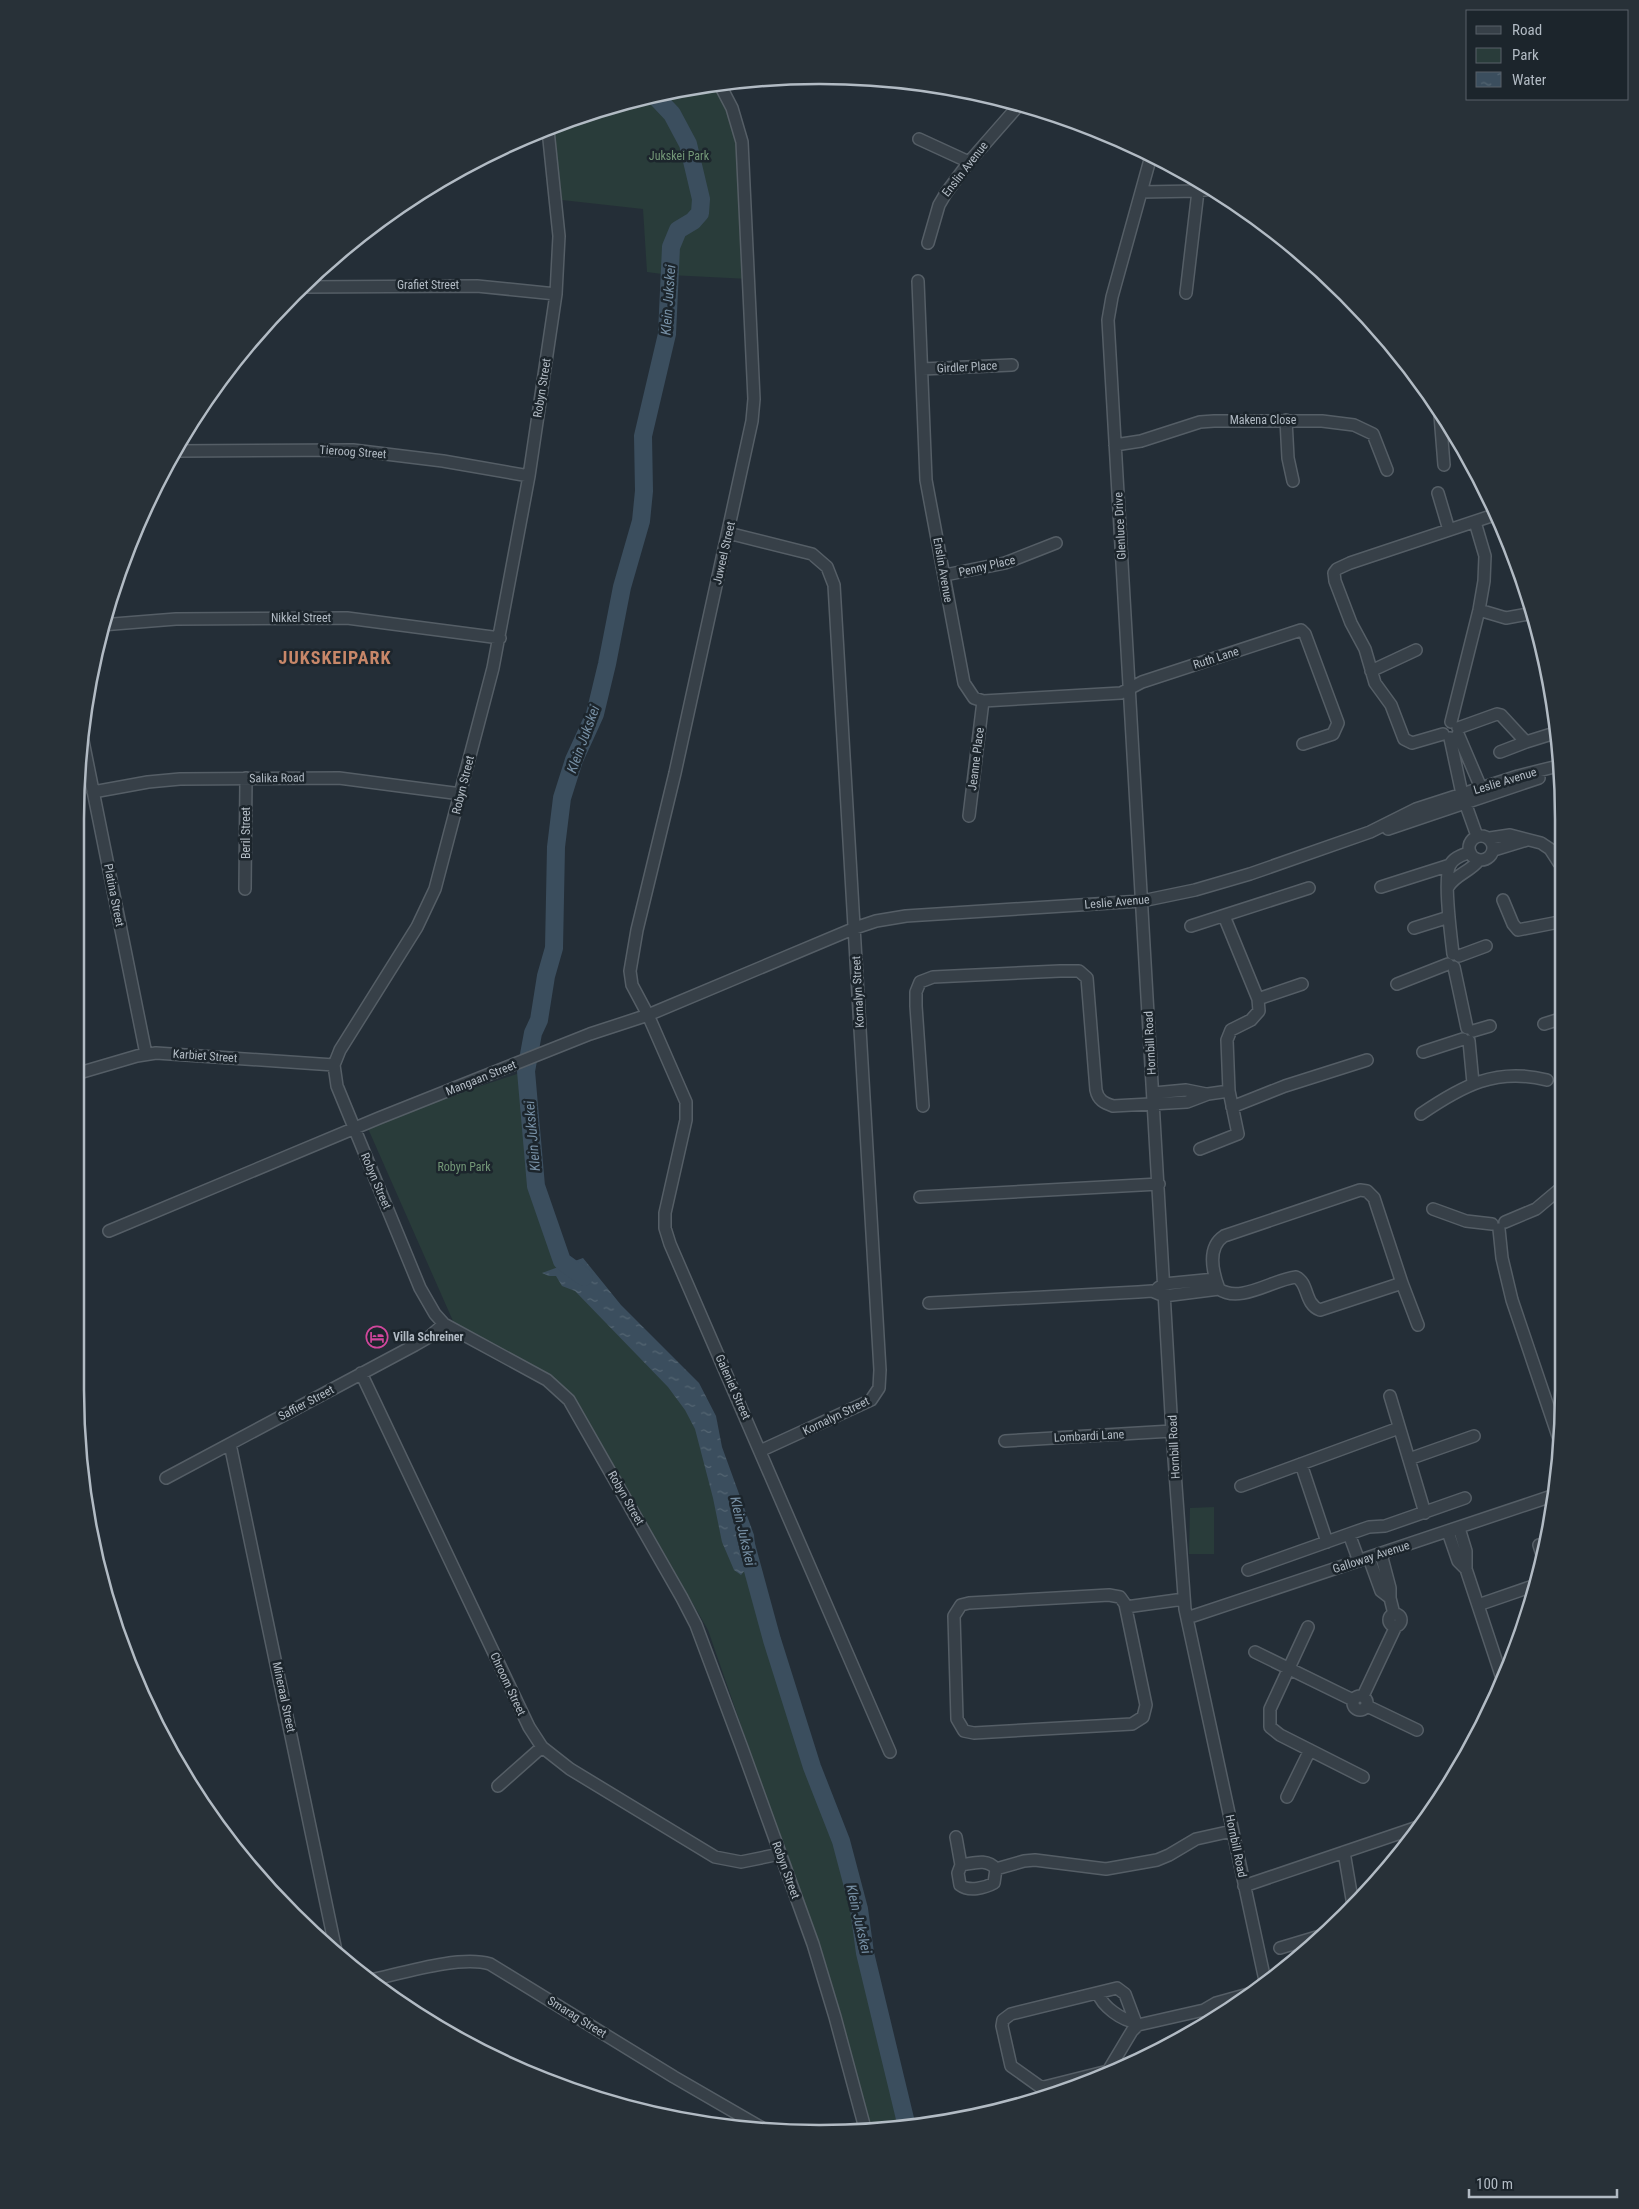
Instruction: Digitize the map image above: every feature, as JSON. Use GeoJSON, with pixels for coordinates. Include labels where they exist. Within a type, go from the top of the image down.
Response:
{"type":"FeatureCollection","features":[{"type":"Feature","properties":{"kind":"street","name":"Juweel Street"},"geometry":{"type":"LineString","coordinates":[[648,1015],[632,985],[630,971],[632,956],[728,533],[749,436],[754,399],[742,142],[732,108],[723,90]]}},
{"type":"Feature","properties":{"kind":"street","name":"Enslin Avenue"},"geometry":{"type":"LineString","coordinates":[[928,242],[942,199],[969,162],[1014,110]]}},
{"type":"Feature","properties":{"kind":"street","name":"Robyn Street"},"geometry":{"type":"LineString","coordinates":[[549,136],[559,236],[556,294],[528,476],[500,638],[438,879],[418,927],[340,1050],[334,1065],[337,1086],[420,1288],[435,1314],[444,1324],[547,1380],[563,1394],[575,1409],[696,1625],[813,1944],[864,2124]]}},
{"type":"Feature","properties":{"kind":"street"},"geometry":{"type":"LineString","coordinates":[[919,139],[969,162]]}},
{"type":"Feature","properties":{"kind":"street","name":"Glenluce Drive"},"geometry":{"type":"LineString","coordinates":[[1142,901],[1109,314],[1149,162]]}},
{"type":"Feature","properties":{"kind":"street"},"geometry":{"type":"LineString","coordinates":[[1141,192],[1198,191],[1186,293]]}},
{"type":"Feature","properties":{"kind":"street","name":"Enslin Avenue"},"geometry":{"type":"LineString","coordinates":[[918,281],[926,480],[964,683],[974,698],[982,701]]}},
{"type":"Feature","properties":{"kind":"street","name":"Grafiet Street"},"geometry":{"type":"LineString","coordinates":[[313,286],[477,286],[556,294]]}},
{"type":"Feature","properties":{"kind":"street","name":"Girdler Place"},"geometry":{"type":"LineString","coordinates":[[922,369],[1012,365]]}},
{"type":"Feature","properties":{"kind":"street"},"geometry":{"type":"LineString","coordinates":[[1286,420],[1288,458],[1293,481]]}},
{"type":"Feature","properties":{"kind":"street","name":"Makena Close"},"geometry":{"type":"LineString","coordinates":[[1115,446],[1141,441],[1200,422],[1286,420],[1340,423],[1366,429],[1376,438],[1387,470]]}},
{"type":"Feature","properties":{"kind":"street"},"geometry":{"type":"LineString","coordinates":[[1441,427],[1444,466]]}},
{"type":"Feature","properties":{"kind":"street","name":"Tieroog Street"},"geometry":{"type":"LineString","coordinates":[[183,451],[353,450],[443,461],[528,476]]}},
{"type":"Feature","properties":{"kind":"street"},"geometry":{"type":"LineString","coordinates":[[1438,493],[1450,530]]}},
{"type":"Feature","properties":{"kind":"street"},"geometry":{"type":"LineString","coordinates":[[1489,517],[1350,563],[1335,571],[1334,576],[1340,598],[1365,649],[1377,686],[1391,705],[1402,736],[1406,741],[1412,743],[1425,741],[1485,717],[1500,714],[1526,742]]}},
{"type":"Feature","properties":{"kind":"street"},"geometry":{"type":"LineString","coordinates":[[1475,522],[1486,560],[1479,610],[1452,731],[1464,798],[1477,836]]}},
{"type":"Feature","properties":{"kind":"street","name":"Kornalyn Street"},"geometry":{"type":"LineString","coordinates":[[728,533],[809,552],[824,563],[832,578],[838,621],[880,1370],[879,1388],[867,1403],[760,1451]]}},
{"type":"Feature","properties":{"kind":"street","name":"Penny Place"},"geometry":{"type":"LineString","coordinates":[[945,575],[1005,563],[1056,543]]}},
{"type":"Feature","properties":{"kind":"street"},"geometry":{"type":"LineString","coordinates":[[1479,610],[1506,618],[1526,615]]}},
{"type":"Feature","properties":{"kind":"street","name":"Nikkel Street"},"geometry":{"type":"LineString","coordinates":[[110,624],[176,619],[347,618],[500,638]]}},
{"type":"Feature","properties":{"kind":"street","name":"Ruth Lane"},"geometry":{"type":"LineString","coordinates":[[1130,688],[1169,673],[1304,631],[1338,723],[1333,734],[1303,744]]}},
{"type":"Feature","properties":{"kind":"street"},"geometry":{"type":"LineString","coordinates":[[1371,672],[1416,650]]}},
{"type":"Feature","properties":{"kind":"street"},"geometry":{"type":"LineString","coordinates":[[982,701],[1118,693],[1130,688]]}},
{"type":"Feature","properties":{"kind":"street","name":"Jeanne Place"},"geometry":{"type":"LineString","coordinates":[[969,816],[982,701]]}},
{"type":"Feature","properties":{"kind":"street"},"geometry":{"type":"LineString","coordinates":[[1452,731],[1483,792]]}},
{"type":"Feature","properties":{"kind":"street"},"geometry":{"type":"LineString","coordinates":[[1500,752],[1550,734]]}},
{"type":"Feature","properties":{"kind":"street","name":"Platina Street"},"geometry":{"type":"LineString","coordinates":[[86,758],[146,1054]]}},
{"type":"Feature","properties":{"kind":"street","name":"Leslie Avenue"},"geometry":{"type":"LineString","coordinates":[[1483,792],[1518,776],[1554,767]]}},
{"type":"Feature","properties":{"kind":"street","name":"Leslie Avenue"},"geometry":{"type":"LineString","coordinates":[[855,928],[885,919],[938,912],[1142,901],[1196,890],[1250,874],[1370,832],[1383,830],[1464,798],[1554,773]]}},
{"type":"Feature","properties":{"kind":"street","name":"Beril Street"},"geometry":{"type":"LineString","coordinates":[[245,888],[246,778]]}},
{"type":"Feature","properties":{"kind":"street","name":"Salika Road"},"geometry":{"type":"LineString","coordinates":[[93,792],[163,780],[339,778],[460,794]]}},
{"type":"Feature","properties":{"kind":"street"},"geometry":{"type":"LineString","coordinates":[[1490,838],[1494,850],[1491,856],[1486,860],[1473,858],[1469,846],[1477,836],[1484,835],[1490,838],[1510,835],[1519,836],[1541,843],[1550,849],[1555,856]]}},
{"type":"Feature","properties":{"kind":"street"},"geometry":{"type":"LineString","coordinates":[[1494,850],[1527,840]]}},
{"type":"Feature","properties":{"kind":"street"},"geometry":{"type":"LineString","coordinates":[[1470,852],[1454,860],[1450,865],[1448,887],[1454,960],[1468,1035],[1473,1083]]}},
{"type":"Feature","properties":{"kind":"street"},"geometry":{"type":"LineString","coordinates":[[1448,887],[1453,879],[1472,869],[1479,860]]}},
{"type":"Feature","properties":{"kind":"street"},"geometry":{"type":"LineString","coordinates":[[1381,887],[1450,865]]}},
{"type":"Feature","properties":{"kind":"street"},"geometry":{"type":"LineString","coordinates":[[1191,926],[1309,888]]}},
{"type":"Feature","properties":{"kind":"street"},"geometry":{"type":"LineString","coordinates":[[1503,900],[1513,924],[1518,930],[1555,923]]}},
{"type":"Feature","properties":{"kind":"street","name":"Hornbill Road"},"geometry":{"type":"LineString","coordinates":[[1142,901],[1172,1431],[1184,1599],[1264,1975]]}},
{"type":"Feature","properties":{"kind":"street"},"geometry":{"type":"LineString","coordinates":[[1200,1149],[1238,1134],[1229,1091],[1228,1035],[1231,1030],[1256,1016],[1259,1011],[1258,999],[1224,916]]}},
{"type":"Feature","properties":{"kind":"street"},"geometry":{"type":"LineString","coordinates":[[1414,928],[1449,917]]}},
{"type":"Feature","properties":{"kind":"street","name":"Mangaan Street"},"geometry":{"type":"LineString","coordinates":[[109,1231],[353,1128],[590,1034],[648,1015],[855,928]]}},
{"type":"Feature","properties":{"kind":"street"},"geometry":{"type":"LineString","coordinates":[[1396,984],[1486,946]]}},
{"type":"Feature","properties":{"kind":"street"},"geometry":{"type":"LineString","coordinates":[[923,1106],[916,1006],[916,992],[920,982],[933,977],[1067,970],[1082,973],[1088,983],[1098,1096],[1104,1103],[1113,1106],[1154,1099],[1187,1102],[1208,1094],[1229,1091]]}},
{"type":"Feature","properties":{"kind":"street"},"geometry":{"type":"LineString","coordinates":[[1258,999],[1302,984]]}},
{"type":"Feature","properties":{"kind":"street","name":"Galeniet Street"},"geometry":{"type":"LineString","coordinates":[[648,1015],[686,1102],[687,1109],[666,1204],[665,1228],[672,1250],[890,1752]]}},
{"type":"Feature","properties":{"kind":"street"},"geometry":{"type":"LineString","coordinates":[[1544,1024],[1555,1021]]}},
{"type":"Feature","properties":{"kind":"street"},"geometry":{"type":"LineString","coordinates":[[1423,1052],[1490,1026]]}},
{"type":"Feature","properties":{"kind":"street","name":"Karbiet Street"},"geometry":{"type":"LineString","coordinates":[[84,1071],[146,1054],[205,1055],[334,1065]]}},
{"type":"Feature","properties":{"kind":"street"},"geometry":{"type":"LineString","coordinates":[[1232,1106],[1285,1086],[1367,1060]]}},
{"type":"Feature","properties":{"kind":"street"},"geometry":{"type":"LineString","coordinates":[[1421,1114],[1450,1094],[1473,1083],[1513,1075],[1548,1080]]}},
{"type":"Feature","properties":{"kind":"street"},"geometry":{"type":"LineString","coordinates":[[920,1197],[1159,1184]]}},
{"type":"Feature","properties":{"kind":"street"},"geometry":{"type":"LineString","coordinates":[[1402,1284],[1320,1310],[1310,1302],[1301,1280],[1296,1277],[1244,1292],[1225,1293],[1217,1284],[1214,1248],[1224,1236],[1364,1190],[1367,1191],[1374,1198],[1402,1284],[1418,1325]]}},
{"type":"Feature","properties":{"kind":"street"},"geometry":{"type":"LineString","coordinates":[[1433,1209],[1466,1221],[1499,1225],[1536,1210],[1555,1193]]}},
{"type":"Feature","properties":{"kind":"street"},"geometry":{"type":"LineString","coordinates":[[1499,1225],[1502,1258],[1512,1300],[1554,1424]]}},
{"type":"Feature","properties":{"kind":"street"},"geometry":{"type":"LineString","coordinates":[[1152,1291],[1164,1284],[1217,1284]]}},
{"type":"Feature","properties":{"kind":"street"},"geometry":{"type":"LineString","coordinates":[[929,1303],[1152,1291],[1164,1296],[1217,1284]]}},
{"type":"Feature","properties":{"kind":"street","name":"Saffier Street"},"geometry":{"type":"LineString","coordinates":[[166,1478],[426,1339],[444,1324]]}},
{"type":"Feature","properties":{"kind":"street","name":"Chroom Street"},"geometry":{"type":"LineString","coordinates":[[361,1373],[528,1727],[542,1747],[570,1769],[715,1857],[741,1862],[780,1854]]}},
{"type":"Feature","properties":{"kind":"street"},"geometry":{"type":"LineString","coordinates":[[1390,1396],[1425,1513]]}},
{"type":"Feature","properties":{"kind":"street"},"geometry":{"type":"LineString","coordinates":[[1241,1486],[1400,1428]]}},
{"type":"Feature","properties":{"kind":"street","name":"Lombardi Lane"},"geometry":{"type":"LineString","coordinates":[[1005,1441],[1172,1431]]}},
{"type":"Feature","properties":{"kind":"street"},"geometry":{"type":"LineString","coordinates":[[1409,1459],[1474,1436]]}},
{"type":"Feature","properties":{"kind":"street","name":"Mineraal Street"},"geometry":{"type":"LineString","coordinates":[[230,1444],[334,1943]]}},
{"type":"Feature","properties":{"kind":"street"},"geometry":{"type":"LineString","coordinates":[[1301,1464],[1327,1542]]}},
{"type":"Feature","properties":{"kind":"street"},"geometry":{"type":"LineString","coordinates":[[1248,1570],[1369,1527],[1385,1526],[1465,1498]]}},
{"type":"Feature","properties":{"kind":"street","name":"Galloway Avenue"},"geometry":{"type":"LineString","coordinates":[[1187,1618],[1547,1498]]}},
{"type":"Feature","properties":{"kind":"street"},"geometry":{"type":"LineString","coordinates":[[1454,1530],[1466,1550],[1466,1569],[1499,1670]]}},
{"type":"Feature","properties":{"kind":"street"},"geometry":{"type":"LineString","coordinates":[[1349,1534],[1381,1592],[1390,1598]]}},
{"type":"Feature","properties":{"kind":"street"},"geometry":{"type":"LineString","coordinates":[[1361,1701],[1396,1626],[1401,1621],[1399,1616],[1394,1614],[1390,1598],[1390,1588],[1381,1554]]}},
{"type":"Feature","properties":{"kind":"street"},"geometry":{"type":"LineString","coordinates":[[1478,1605],[1528,1588]]}},
{"type":"Feature","properties":{"kind":"street"},"geometry":{"type":"LineString","coordinates":[[1109,1595],[1120,1597],[1126,1607],[1146,1704],[1145,1714],[1138,1722],[991,1733],[967,1732],[960,1727],[957,1719],[954,1616],[961,1605],[1109,1595]]}},
{"type":"Feature","properties":{"kind":"street"},"geometry":{"type":"LineString","coordinates":[[1126,1607],[1184,1599]]}},
{"type":"Feature","properties":{"kind":"street"},"geometry":{"type":"LineString","coordinates":[[1308,1627],[1270,1709],[1269,1723],[1272,1730],[1280,1736],[1363,1777]]}},
{"type":"Feature","properties":{"kind":"street"},"geometry":{"type":"LineString","coordinates":[[1255,1652],[1361,1701],[1417,1730]]}},
{"type":"Feature","properties":{"kind":"street"},"geometry":{"type":"LineString","coordinates":[[498,1786],[542,1747]]}},
{"type":"Feature","properties":{"kind":"street"},"geometry":{"type":"LineString","coordinates":[[1287,1797],[1310,1750]]}},
{"type":"Feature","properties":{"kind":"street"},"geometry":{"type":"LineString","coordinates":[[1244,1886],[1408,1830]]}},
{"type":"Feature","properties":{"kind":"street"},"geometry":{"type":"LineString","coordinates":[[996,1868],[1036,1860],[1094,1868],[1119,1868],[1157,1860],[1196,1839],[1232,1831]]}},
{"type":"Feature","properties":{"kind":"street"},"geometry":{"type":"LineString","coordinates":[[956,1837],[961,1866],[958,1873],[960,1885],[968,1889],[988,1886],[994,1883],[996,1868]]}},
{"type":"Feature","properties":{"kind":"street"},"geometry":{"type":"LineString","coordinates":[[1344,1852],[1352,1898]]}},
{"type":"Feature","properties":{"kind":"street"},"geometry":{"type":"LineString","coordinates":[[961,1866],[986,1861],[996,1868]]}},
{"type":"Feature","properties":{"kind":"street"},"geometry":{"type":"LineString","coordinates":[[1280,1948],[1309,1939]]}},
{"type":"Feature","properties":{"kind":"street","name":"Smarag Street"},"geometry":{"type":"LineString","coordinates":[[379,1978],[462,1961],[490,1964],[674,2077],[752,2122]]}},
{"type":"Feature","properties":{"kind":"street"},"geometry":{"type":"LineString","coordinates":[[1066,2082],[1044,2087],[1039,2086],[1011,2066],[1002,2026],[1006,2016],[1114,1988],[1122,1991],[1136,2024]]}},
{"type":"Feature","properties":{"kind":"street"},"geometry":{"type":"LineString","coordinates":[[1098,1993],[1101,2001],[1108,2007],[1126,2020],[1136,2024],[1204,2010],[1216,2003],[1231,1999]]}},
{"type":"Feature","properties":{"kind":"street"},"geometry":{"type":"LineString","coordinates":[[1204,2010],[1209,2013]]}},
{"type":"Feature","properties":{"kind":"street"},"geometry":{"type":"LineString","coordinates":[[1114,2063],[1136,2024]]}},
{"type":"Feature","properties":{"kind":"green space","name":"Jukskei Park"},"geometry":{"type":"Polygon","coordinates":[[[717,91],[741,137],[749,279],[647,272],[643,209],[562,200],[554,134],[629,109],[717,91]]]}},
{"type":"Feature","properties":{"kind":"green space","name":"Robyn Park"},"geometry":{"type":"Polygon","coordinates":[[[526,1071],[536,1186],[562,1261],[589,1281],[693,1395],[747,1553],[812,1767],[841,1841],[859,1909],[865,1953],[905,2120],[866,2124],[789,1864],[708,1630],[573,1394],[453,1321],[366,1124],[526,1071]]]}},
{"type":"Feature","properties":{"kind":"green space"},"geometry":{"type":"Polygon","coordinates":[[[1214,1507],[1214,1554],[1189,1554],[1190,1508],[1214,1507]]]}},
{"type":"Feature","properties":{"kind":"water"},"geometry":{"type":"Polygon","coordinates":[[[583,1258],[621,1305],[699,1383],[716,1416],[722,1447],[754,1535],[756,1557],[741,1575],[734,1570],[722,1542],[695,1429],[685,1410],[668,1387],[575,1291],[562,1286],[556,1276],[542,1273],[583,1258]]]}},
{"type":"Feature","properties":{"kind":"waterway","name":"Klein Jukskei"},"geometry":{"type":"LineString","coordinates":[[584,1277],[562,1261],[536,1186],[526,1071],[533,1033],[539,1020],[546,976],[554,948],[556,847],[562,798],[574,760],[595,714],[622,587],[641,521],[644,491],[643,436],[667,334],[671,247],[678,230],[693,221],[700,213],[701,199],[688,144],[672,114],[660,102]]}},
{"type":"Feature","properties":{"kind":"waterway","name":"Klein Jukskei"},"geometry":{"type":"LineString","coordinates":[[745,1541],[772,1640],[812,1767],[841,1841],[859,1909],[865,1953],[905,2120]]}},
{"type":"Feature","properties":{"kind":"place","name":"Villa Schreiner"},"geometry":{"type":"Point","coordinates":[377,1337]}},
{"type":"Feature","properties":{"kind":"district","name":"JUKSKEIPARK"},"geometry":{"type":"Point","coordinates":[335,657]}}]}
